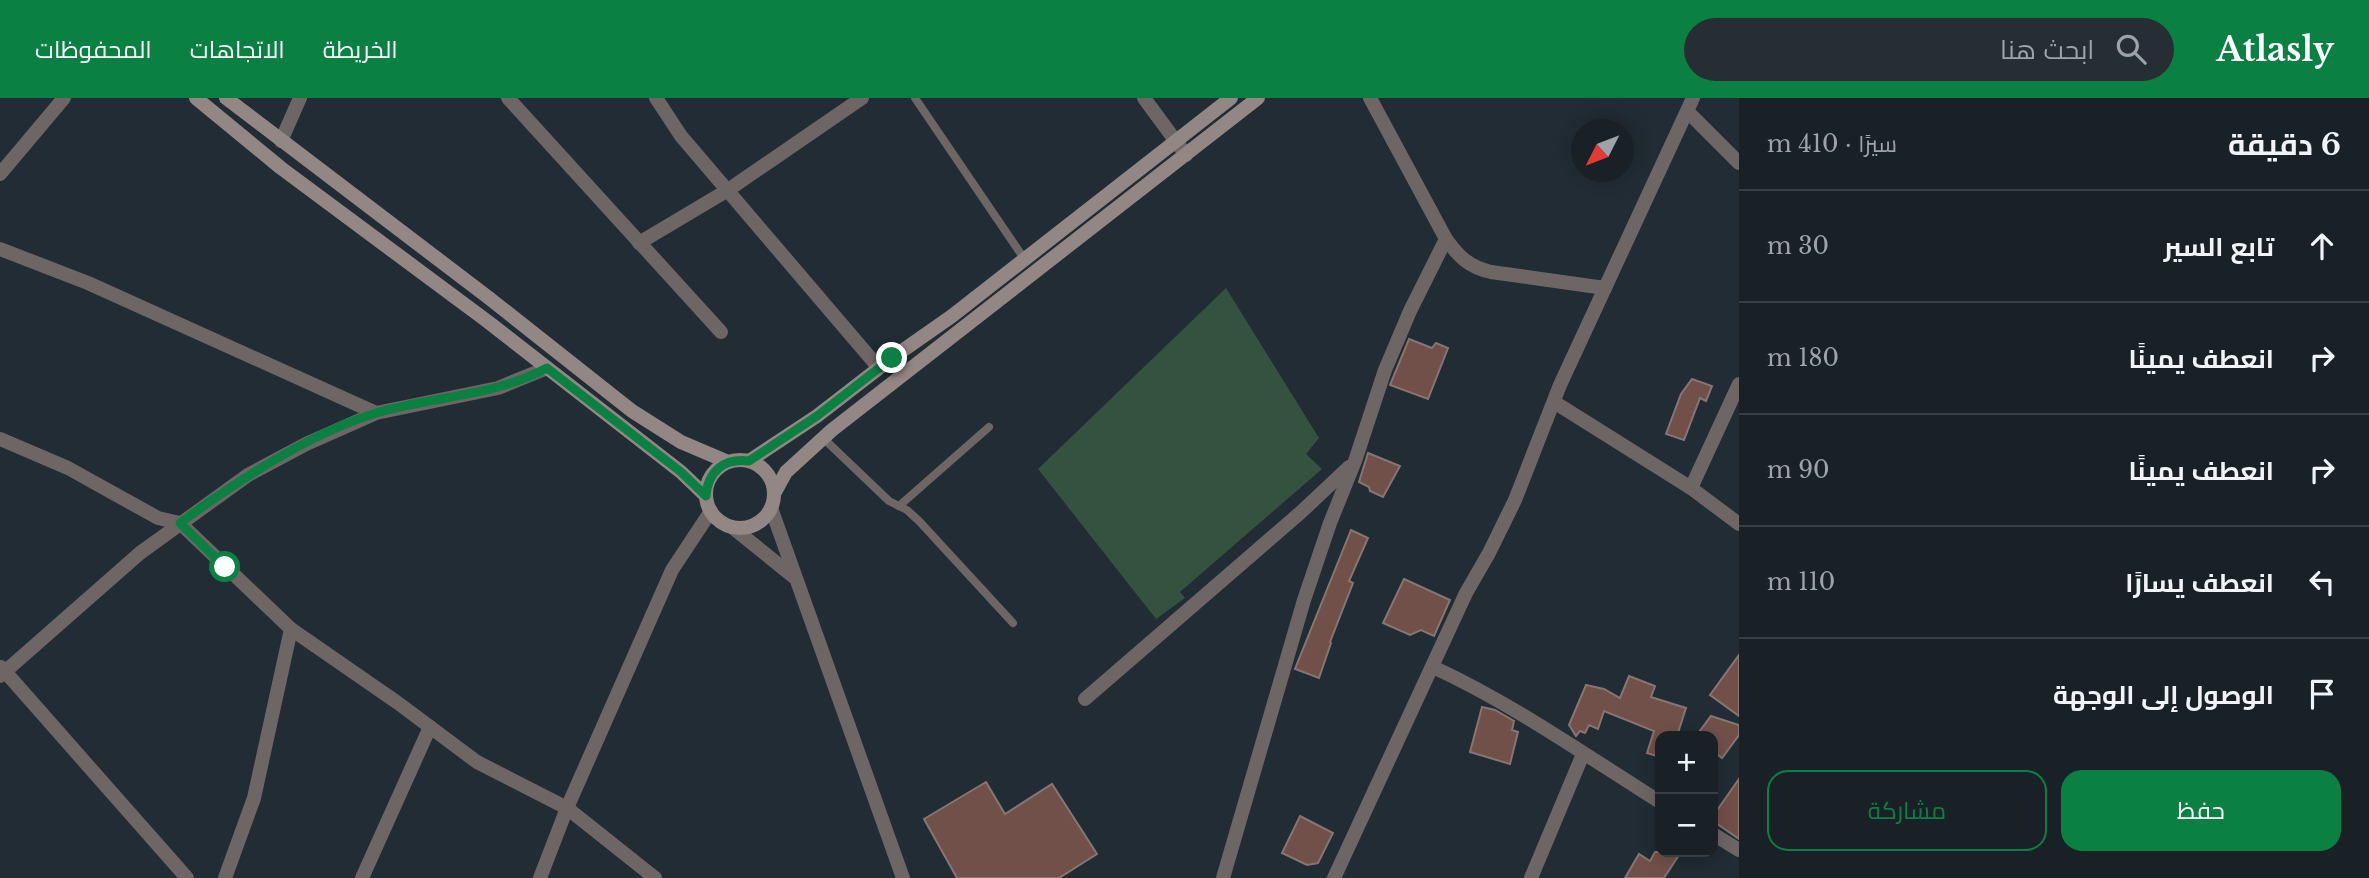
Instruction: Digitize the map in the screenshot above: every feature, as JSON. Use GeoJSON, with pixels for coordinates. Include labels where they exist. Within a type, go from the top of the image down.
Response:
{"type":"FeatureCollection","features":[{"type":"Feature","properties":{"kind":"main road"},"geometry":{"type":"LineString","coordinates":[[196,98],[259,151],[681,472],[706,496]]}},
{"type":"Feature","properties":{"kind":"main road"},"geometry":{"type":"LineString","coordinates":[[226,98],[659,430],[692,448],[728,462]]}},
{"type":"Feature","properties":{"kind":"main road"},"geometry":{"type":"LineString","coordinates":[[749,461],[817,416],[1024,260],[1231,98]]}},
{"type":"Feature","properties":{"kind":"main road"},"geometry":{"type":"LineString","coordinates":[[772,501],[771,480],[762,468],[749,461],[728,462],[711,475],[706,496],[710,511],[724,524],[748,527],[761,520],[772,501],[786,472],[823,438],[1258,98]]}},
{"type":"Feature","properties":{"kind":"main road"},"geometry":{"type":"LineString","coordinates":[[383,243],[394,227]]}},
{"type":"Feature","properties":{"kind":"street"},"geometry":{"type":"LineString","coordinates":[[0,174],[64,98]]}},
{"type":"Feature","properties":{"kind":"street"},"geometry":{"type":"LineString","coordinates":[[281,141],[300,98]]}},
{"type":"Feature","properties":{"kind":"street"},"geometry":{"type":"LineString","coordinates":[[508,98],[721,332]]}},
{"type":"Feature","properties":{"kind":"street"},"geometry":{"type":"LineString","coordinates":[[656,98],[681,136],[879,368]]}},
{"type":"Feature","properties":{"kind":"street"},"geometry":{"type":"LineString","coordinates":[[639,243],[728,190],[862,98]]}},
{"type":"Feature","properties":{"kind":"street"},"geometry":{"type":"LineString","coordinates":[[1144,98],[1186,155]]}},
{"type":"Feature","properties":{"kind":"street"},"geometry":{"type":"LineString","coordinates":[[1370,98],[1446,239],[1458,256],[1476,268],[1605,288]]}},
{"type":"Feature","properties":{"kind":"street"},"geometry":{"type":"LineString","coordinates":[[1334,878],[1466,593],[1515,500],[1553,402],[1690,105],[1739,163]]}},
{"type":"Feature","properties":{"kind":"street"},"geometry":{"type":"LineString","coordinates":[[1223,878],[1329,523],[1355,461],[1385,370],[1410,311],[1446,239]]}},
{"type":"Feature","properties":{"kind":"street"},"geometry":{"type":"LineString","coordinates":[[0,249],[88,283],[376,413]]}},
{"type":"Feature","properties":{"kind":"street"},"geometry":{"type":"LineString","coordinates":[[187,878],[2,671],[140,553],[248,475],[306,444],[376,413],[498,388],[547,368]]}},
{"type":"Feature","properties":{"kind":"street"},"geometry":{"type":"LineString","coordinates":[[1691,488],[1739,384]]}},
{"type":"Feature","properties":{"kind":"street"},"geometry":{"type":"LineString","coordinates":[[1553,402],[1691,488],[1739,524]]}},
{"type":"Feature","properties":{"kind":"street"},"geometry":{"type":"LineString","coordinates":[[0,439],[68,468],[146,512],[180,523],[291,629],[477,762],[567,808],[655,878]]}},
{"type":"Feature","properties":{"kind":"street"},"geometry":{"type":"LineString","coordinates":[[1085,699],[1300,513],[1355,461]]}},
{"type":"Feature","properties":{"kind":"street"},"geometry":{"type":"LineString","coordinates":[[772,501],[795,578],[903,878]]}},
{"type":"Feature","properties":{"kind":"street"},"geometry":{"type":"LineString","coordinates":[[540,878],[567,808],[672,570],[710,511]]}},
{"type":"Feature","properties":{"kind":"street"},"geometry":{"type":"LineString","coordinates":[[733,527],[795,578]]}},
{"type":"Feature","properties":{"kind":"street"},"geometry":{"type":"LineString","coordinates":[[225,878],[254,798],[291,629]]}},
{"type":"Feature","properties":{"kind":"street"},"geometry":{"type":"LineString","coordinates":[[1433,667],[1524,714],[1655,799]]}},
{"type":"Feature","properties":{"kind":"street"},"geometry":{"type":"LineString","coordinates":[[362,878],[430,727]]}},
{"type":"Feature","properties":{"kind":"street"},"geometry":{"type":"LineString","coordinates":[[1531,878],[1583,754]]}},
{"type":"Feature","properties":{"kind":"street"},"geometry":{"type":"LineString","coordinates":[[1718,837],[1739,850]]}},
{"type":"Feature","properties":{"kind":"lane"},"geometry":{"type":"LineString","coordinates":[[915,98],[1024,260]]}},
{"type":"Feature","properties":{"kind":"lane"},"geometry":{"type":"LineString","coordinates":[[899,506],[989,427]]}},
{"type":"Feature","properties":{"kind":"lane"},"geometry":{"type":"LineString","coordinates":[[823,438],[889,501],[907,510],[919,521],[1013,623]]}},
{"type":"Feature","properties":{"kind":"green space"},"geometry":{"type":"Polygon","coordinates":[[[1226,288],[1319,438],[1306,454],[1322,469],[1180,592],[1185,598],[1156,619],[1038,469],[1226,288]]]}},
{"type":"Feature","properties":{"kind":"building"},"geometry":{"type":"Polygon","coordinates":[[[1409,339],[1432,348],[1436,343],[1448,348],[1428,399],[1390,385],[1409,339]]]}},
{"type":"Feature","properties":{"kind":"building"},"geometry":{"type":"Polygon","coordinates":[[[1692,379],[1712,386],[1706,401],[1700,398],[1684,440],[1666,434],[1681,394],[1692,379]]]}},
{"type":"Feature","properties":{"kind":"building"},"geometry":{"type":"Polygon","coordinates":[[[1368,453],[1400,466],[1383,497],[1359,482],[1368,453]]]}},
{"type":"Feature","properties":{"kind":"building"},"geometry":{"type":"Polygon","coordinates":[[[1351,530],[1368,538],[1349,581],[1353,583],[1319,678],[1295,669],[1351,530]]]}},
{"type":"Feature","properties":{"kind":"building"},"geometry":{"type":"Polygon","coordinates":[[[1404,579],[1450,600],[1434,636],[1421,630],[1410,635],[1383,623],[1404,579]]]}},
{"type":"Feature","properties":{"kind":"building"},"geometry":{"type":"Polygon","coordinates":[[[1739,655],[1739,716],[1710,695],[1739,655]]]}},
{"type":"Feature","properties":{"kind":"building"},"geometry":{"type":"Polygon","coordinates":[[[1629,676],[1655,686],[1651,697],[1686,708],[1679,731],[1655,731],[1655,755],[1647,753],[1654,731],[1604,711],[1598,729],[1589,725],[1585,733],[1580,731],[1576,736],[1569,725],[1586,685],[1604,689],[1620,698],[1629,676]]]}},
{"type":"Feature","properties":{"kind":"building"},"geometry":{"type":"Polygon","coordinates":[[[1482,707],[1495,710],[1514,721],[1512,730],[1518,732],[1510,764],[1470,752],[1482,707]]]}},
{"type":"Feature","properties":{"kind":"building"},"geometry":{"type":"Polygon","coordinates":[[[1711,716],[1739,725],[1739,735],[1722,758],[1718,755],[1718,731],[1700,731],[1711,716]]]}},
{"type":"Feature","properties":{"kind":"building"},"geometry":{"type":"Polygon","coordinates":[[[1739,779],[1739,839],[1718,824],[1718,809],[1739,779]]]}},
{"type":"Feature","properties":{"kind":"building"},"geometry":{"type":"Polygon","coordinates":[[[986,782],[1005,814],[1052,784],[1097,854],[1059,878],[957,878],[924,819],[986,782]]]}},
{"type":"Feature","properties":{"kind":"building"},"geometry":{"type":"Polygon","coordinates":[[[1300,816],[1333,833],[1318,863],[1307,865],[1282,853],[1300,816]]]}},
{"type":"Feature","properties":{"kind":"building"},"geometry":{"type":"Polygon","coordinates":[[[1655,852],[1655,857],[1678,857],[1664,878],[1625,878],[1639,854],[1650,861],[1655,852]]]}},
{"type":"Feature","properties":{"kind":"route"},"geometry":{"type":"LineString","coordinates":[[225,567],[180,523],[248,475],[306,444],[376,413],[498,388],[547,368],[681,472],[706,496],[711,475],[718,468],[728,462],[749,461],[784,439],[892,358]]}}]}
